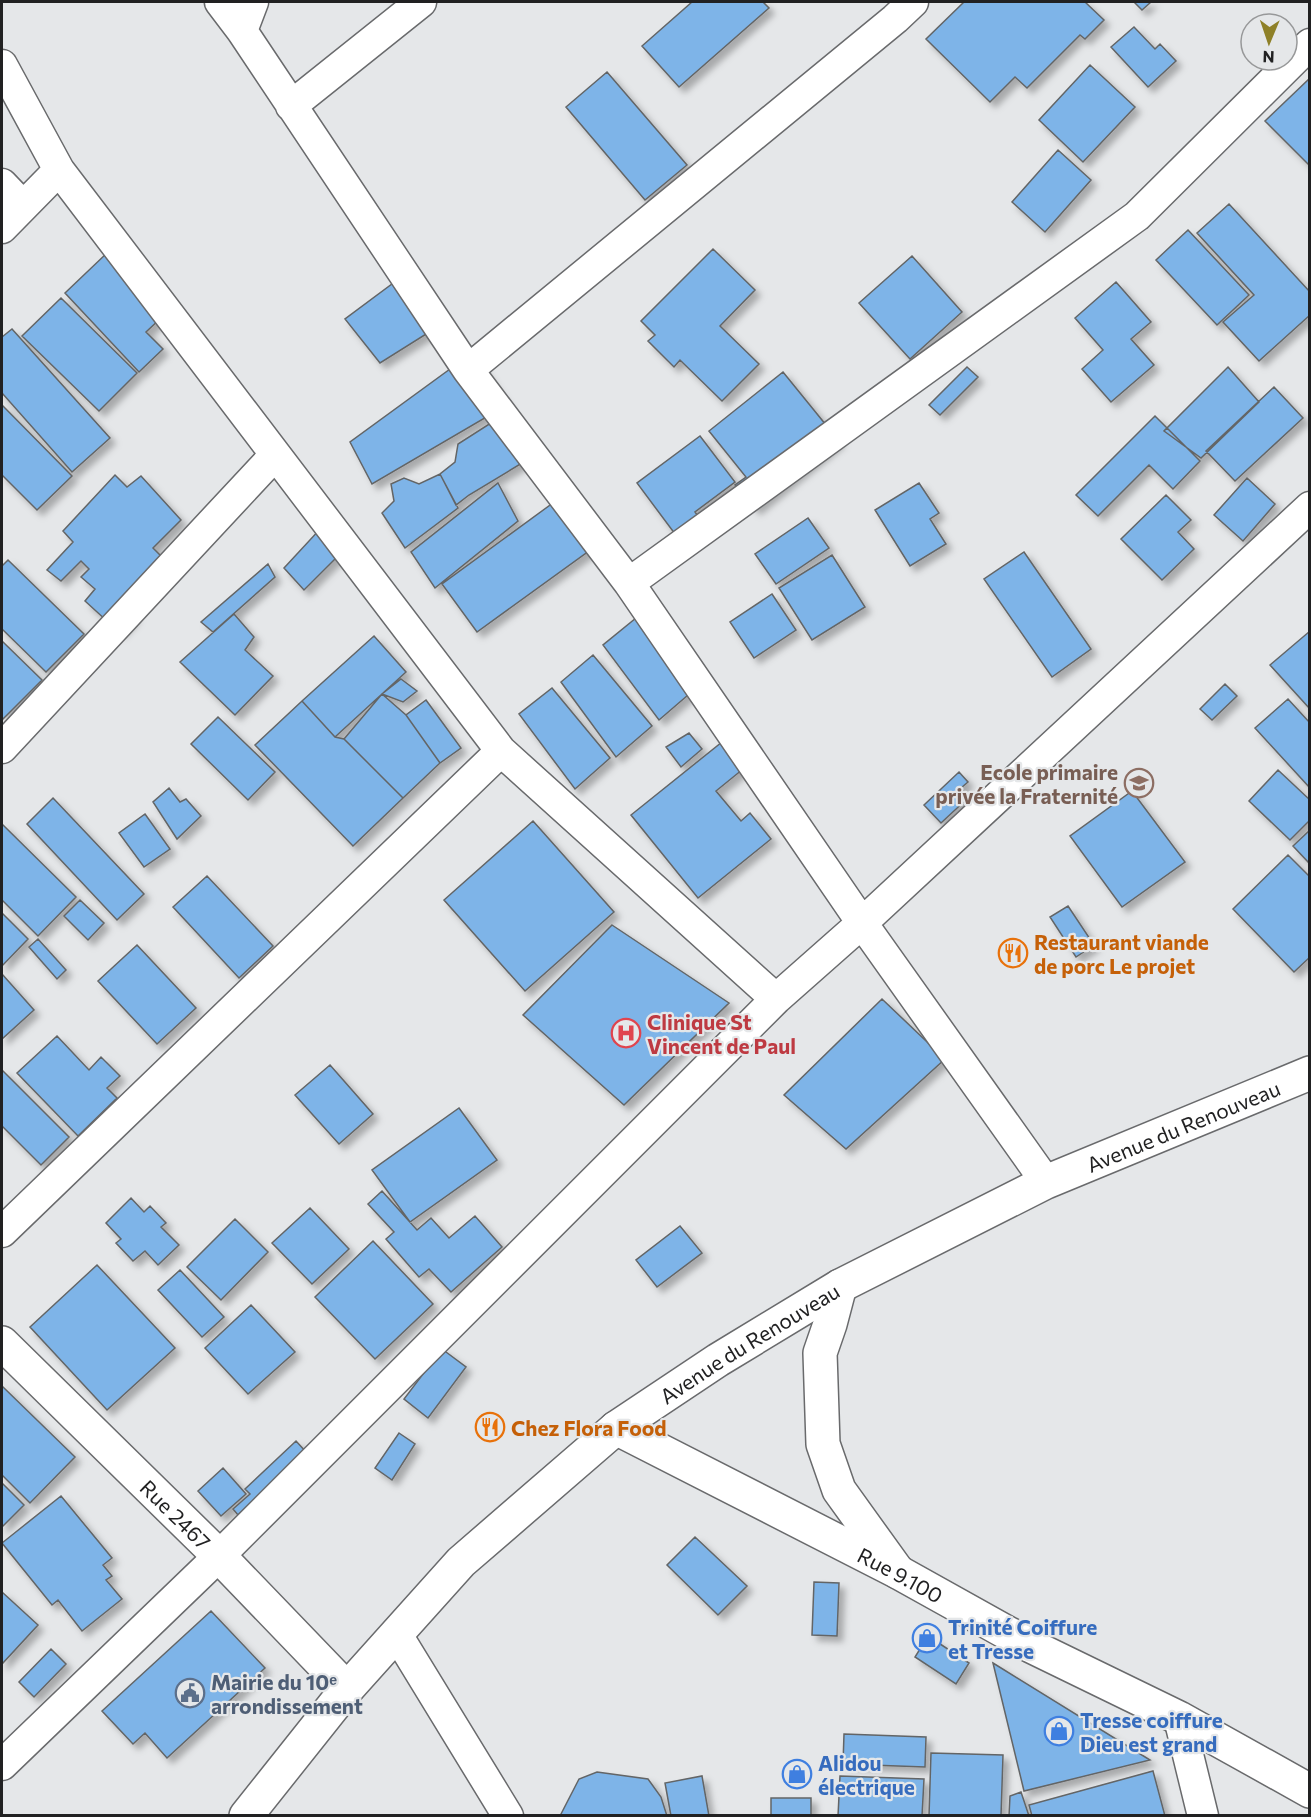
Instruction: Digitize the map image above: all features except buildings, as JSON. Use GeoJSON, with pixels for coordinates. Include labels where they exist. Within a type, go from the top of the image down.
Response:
{"type":"FeatureCollection","features":[{"type":"Feature","properties":{"kind":"main road","name":"Avenue du Renouveau"},"geometry":{"type":"LineString","coordinates":[[246,1815],[347,1689],[461,1562],[616,1428],[718,1360],[840,1286],[1046,1182],[1310,1074]]}},
{"type":"Feature","properties":{"kind":"main road"},"geometry":{"type":"LineString","coordinates":[[840,1286],[830,1324],[819,1353],[823,1444],[839,1490],[898,1572]]}},
{"type":"Feature","properties":{"kind":"main road","name":"Rue 2467"},"geometry":{"type":"LineString","coordinates":[[2,1343],[219,1556],[347,1689]]}},
{"type":"Feature","properties":{"kind":"main road","name":"Rue 9.100"},"geometry":{"type":"LineString","coordinates":[[616,1428],[898,1572],[1031,1646],[1179,1718],[1310,1791]]}},
{"type":"Feature","properties":{"kind":"street"},"geometry":{"type":"LineString","coordinates":[[220,2],[242,31],[468,370],[629,583],[862,923],[1046,1182]]}},
{"type":"Feature","properties":{"kind":"street"},"geometry":{"type":"LineString","coordinates":[[242,31],[253,2]]}},
{"type":"Feature","properties":{"kind":"street"},"geometry":{"type":"LineString","coordinates":[[291,106],[421,2]]}},
{"type":"Feature","properties":{"kind":"street"},"geometry":{"type":"LineString","coordinates":[[468,370],[895,7]]}},
{"type":"Feature","properties":{"kind":"street"},"geometry":{"type":"LineString","coordinates":[[629,583],[1137,216],[1310,44]]}},
{"type":"Feature","properties":{"kind":"street"},"geometry":{"type":"LineString","coordinates":[[2,65],[60,170],[501,752],[776,999]]}},
{"type":"Feature","properties":{"kind":"street"},"geometry":{"type":"LineString","coordinates":[[2,228],[60,170]]}},
{"type":"Feature","properties":{"kind":"street"},"geometry":{"type":"LineString","coordinates":[[2,184],[24,206]]}},
{"type":"Feature","properties":{"kind":"street"},"geometry":{"type":"LineString","coordinates":[[2,748],[275,455]]}},
{"type":"Feature","properties":{"kind":"street"},"geometry":{"type":"LineString","coordinates":[[2,1765],[219,1556],[776,999],[862,923],[1310,507]]}},
{"type":"Feature","properties":{"kind":"street"},"geometry":{"type":"LineString","coordinates":[[2,1232],[501,752]]}},
{"type":"Feature","properties":{"kind":"street"},"geometry":{"type":"LineString","coordinates":[[396,1633],[507,1815]]}},
{"type":"Feature","properties":{"kind":"street"},"geometry":{"type":"LineString","coordinates":[[1179,1718],[1203,1815]]}},
{"type":"Feature","properties":{"kind":"place","name":"Ecole primaire privée la Fraternité"},"geometry":{"type":"Point","coordinates":[1139,783]}},
{"type":"Feature","properties":{"kind":"place","name":"Restaurant viande de porc Le projet"},"geometry":{"type":"Point","coordinates":[1013,953]}},
{"type":"Feature","properties":{"kind":"place","name":"Clinique St Vincent de Paul"},"geometry":{"type":"Point","coordinates":[626,1033]}},
{"type":"Feature","properties":{"kind":"place","name":"Chez Flora Food"},"geometry":{"type":"Point","coordinates":[490,1427]}},
{"type":"Feature","properties":{"kind":"place","name":"Trinité Coiffure et Tresse"},"geometry":{"type":"Point","coordinates":[927,1638]}},
{"type":"Feature","properties":{"kind":"place","name":"Mairie du 10ᵉ arrondissement"},"geometry":{"type":"Point","coordinates":[190,1693]}},
{"type":"Feature","properties":{"kind":"place","name":"Tresse coiffure Dieu est grand"},"geometry":{"type":"Point","coordinates":[1059,1731]}},
{"type":"Feature","properties":{"kind":"place","name":"Alidou électrique"},"geometry":{"type":"Point","coordinates":[797,1774]}}]}
